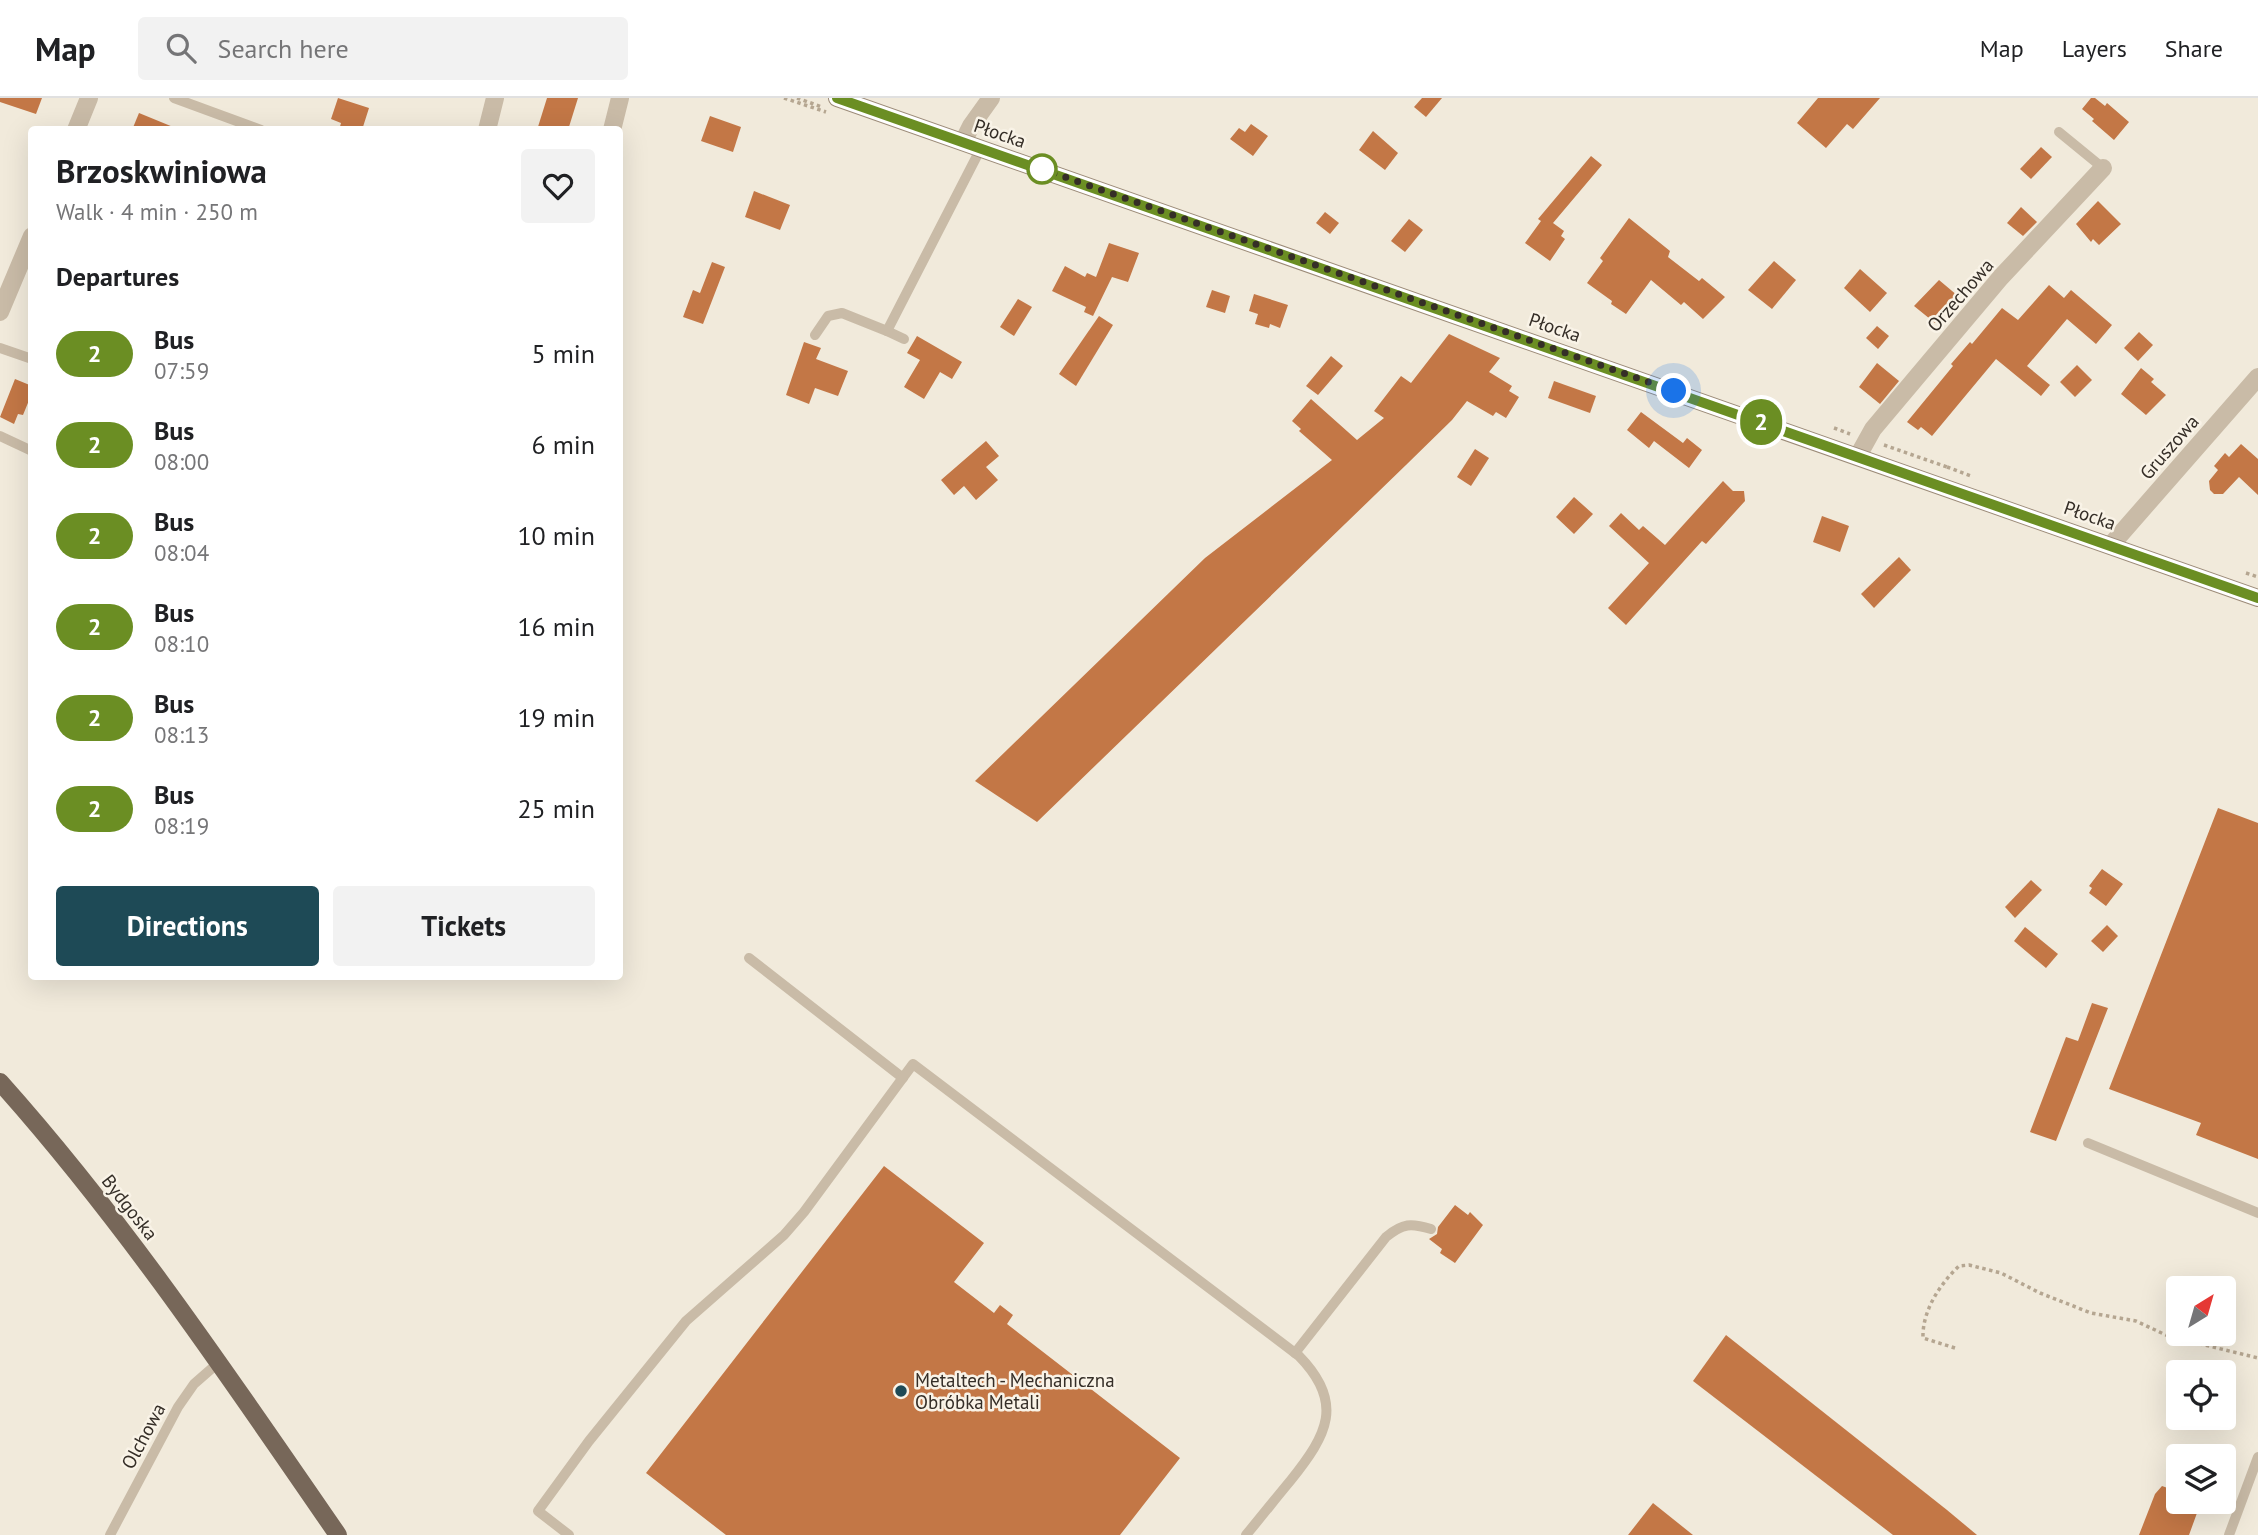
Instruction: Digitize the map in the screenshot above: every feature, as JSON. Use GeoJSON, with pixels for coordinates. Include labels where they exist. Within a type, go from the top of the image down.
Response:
{"type":"FeatureCollection","features":[{"type":"Feature","properties":{"kind":"main road","name":"Bydgoska"},"geometry":{"type":"LineString","coordinates":[[0,1082],[93,1192],[218,1363],[338,1535]]}},
{"type":"Feature","properties":{"kind":"street"},"geometry":{"type":"LineString","coordinates":[[78,126],[89,98]]}},
{"type":"Feature","properties":{"kind":"street"},"geometry":{"type":"LineString","coordinates":[[488,126],[495,98]]}},
{"type":"Feature","properties":{"kind":"street"},"geometry":{"type":"LineString","coordinates":[[613,126],[620,98]]}},
{"type":"Feature","properties":{"kind":"street","name":"Płocka"},"geometry":{"type":"LineString","coordinates":[[837,98],[2258,598]]}},
{"type":"Feature","properties":{"kind":"street"},"geometry":{"type":"LineString","coordinates":[[964,142],[971,125],[991,98]]}},
{"type":"Feature","properties":{"kind":"street","name":"Orzechowa"},"geometry":{"type":"LineString","coordinates":[[1858,456],[1873,429],[1993,288],[2103,168]]}},
{"type":"Feature","properties":{"kind":"street"},"geometry":{"type":"LineString","coordinates":[[0,312],[28,246]]}},
{"type":"Feature","properties":{"kind":"street","name":"Gruszowa"},"geometry":{"type":"LineString","coordinates":[[2112,545],[2258,377]]}},
{"type":"Feature","properties":{"kind":"lane"},"geometry":{"type":"LineString","coordinates":[[174,98],[250,126]]}},
{"type":"Feature","properties":{"kind":"lane"},"geometry":{"type":"LineString","coordinates":[[2059,132],[2103,168]]}},
{"type":"Feature","properties":{"kind":"lane"},"geometry":{"type":"LineString","coordinates":[[887,331],[981,148]]}},
{"type":"Feature","properties":{"kind":"lane"},"geometry":{"type":"LineString","coordinates":[[815,335],[828,316],[842,313],[904,339]]}},
{"type":"Feature","properties":{"kind":"lane"},"geometry":{"type":"LineString","coordinates":[[0,348],[28,358]]}},
{"type":"Feature","properties":{"kind":"lane"},"geometry":{"type":"LineString","coordinates":[[0,436],[28,449]]}},
{"type":"Feature","properties":{"kind":"lane"},"geometry":{"type":"LineString","coordinates":[[749,958],[903,1078]]}},
{"type":"Feature","properties":{"kind":"lane"},"geometry":{"type":"LineString","coordinates":[[569,1535],[538,1511],[589,1441],[686,1321],[785,1235],[913,1064],[1295,1353],[1317,1374],[1327,1415],[1323,1434],[1308,1458],[1246,1535]]}},
{"type":"Feature","properties":{"kind":"lane"},"geometry":{"type":"LineString","coordinates":[[2088,1143],[2258,1213]]}},
{"type":"Feature","properties":{"kind":"lane"},"geometry":{"type":"LineString","coordinates":[[1295,1353],[1386,1237],[1412,1224],[1431,1228]]}},
{"type":"Feature","properties":{"kind":"lane","name":"Olchowa"},"geometry":{"type":"LineString","coordinates":[[110,1535],[178,1407],[194,1384],[218,1363]]}},
{"type":"Feature","properties":{"kind":"lane"},"geometry":{"type":"LineString","coordinates":[[2229,1535],[2258,1457]]}},
{"type":"Feature","properties":{"kind":"path"},"geometry":{"type":"LineString","coordinates":[[1955,1348],[1923,1338],[1922,1327],[1936,1293],[1959,1266],[1969,1265],[2001,1273],[2040,1293],[2091,1313],[2136,1321],[2168,1336],[2258,1358]]}},
{"type":"Feature","properties":{"kind":"building"},"geometry":{"type":"Polygon","coordinates":[[[0,98],[42,98],[36,114],[0,102],[0,98]]]}},
{"type":"Feature","properties":{"kind":"building"},"geometry":{"type":"Polygon","coordinates":[[[338,98],[369,108],[363,126],[340,126],[341,123],[331,119],[338,98]]]}},
{"type":"Feature","properties":{"kind":"building"},"geometry":{"type":"Polygon","coordinates":[[[547,98],[578,98],[569,126],[538,126],[547,98]]]}},
{"type":"Feature","properties":{"kind":"building"},"geometry":{"type":"Polygon","coordinates":[[[1422,98],[1442,98],[1426,117],[1414,107],[1422,98]]]}},
{"type":"Feature","properties":{"kind":"building"},"geometry":{"type":"Polygon","coordinates":[[[1818,98],[1880,98],[1853,129],[1847,124],[1826,148],[1797,123],[1818,98]]]}},
{"type":"Feature","properties":{"kind":"building"},"geometry":{"type":"Polygon","coordinates":[[[2091,98],[2105,106],[2107,103],[2129,122],[2114,140],[2082,109],[2091,98]]]}},
{"type":"Feature","properties":{"kind":"building"},"geometry":{"type":"Polygon","coordinates":[[[139,113],[171,126],[134,126],[139,113]]]}},
{"type":"Feature","properties":{"kind":"building"},"geometry":{"type":"Polygon","coordinates":[[[710,116],[741,127],[733,152],[701,141],[710,116]]]}},
{"type":"Feature","properties":{"kind":"building"},"geometry":{"type":"Polygon","coordinates":[[[1251,124],[1268,136],[1253,156],[1230,139],[1239,128],[1245,132],[1251,124]]]}},
{"type":"Feature","properties":{"kind":"building"},"geometry":{"type":"Polygon","coordinates":[[[1373,131],[1398,153],[1385,170],[1359,150],[1373,131]]]}},
{"type":"Feature","properties":{"kind":"building"},"geometry":{"type":"Polygon","coordinates":[[[2041,147],[2052,157],[2031,179],[2020,169],[2041,147]]]}},
{"type":"Feature","properties":{"kind":"building"},"geometry":{"type":"Polygon","coordinates":[[[1591,156],[1602,165],[1553,223],[1564,231],[1561,236],[1565,239],[1550,261],[1525,243],[1541,221],[1538,219],[1591,156]]]}},
{"type":"Feature","properties":{"kind":"building"},"geometry":{"type":"Polygon","coordinates":[[[754,191],[790,205],[780,230],[745,217],[754,191]]]}},
{"type":"Feature","properties":{"kind":"building"},"geometry":{"type":"Polygon","coordinates":[[[2098,201],[2121,224],[2099,245],[2093,239],[2091,242],[2076,224],[2098,201]]]}},
{"type":"Feature","properties":{"kind":"building"},"geometry":{"type":"Polygon","coordinates":[[[2021,207],[2037,222],[2023,236],[2007,223],[2021,207]]]}},
{"type":"Feature","properties":{"kind":"building"},"geometry":{"type":"Polygon","coordinates":[[[1325,212],[1339,223],[1330,234],[1316,223],[1325,212]]]}},
{"type":"Feature","properties":{"kind":"building"},"geometry":{"type":"Polygon","coordinates":[[[1629,218],[1670,251],[1668,257],[1699,281],[1702,278],[1725,297],[1703,319],[1684,302],[1681,305],[1651,280],[1626,314],[1587,283],[1603,261],[1600,258],[1629,218]]]}},
{"type":"Feature","properties":{"kind":"building"},"geometry":{"type":"Polygon","coordinates":[[[1409,219],[1423,230],[1405,252],[1391,241],[1409,219]]]}},
{"type":"Feature","properties":{"kind":"building"},"geometry":{"type":"Polygon","coordinates":[[[1109,243],[1139,253],[1128,282],[1112,277],[1093,316],[1084,312],[1086,307],[1052,291],[1065,266],[1085,277],[1087,273],[1096,277],[1109,243]]]}},
{"type":"Feature","properties":{"kind":"building"},"geometry":{"type":"Polygon","coordinates":[[[1774,261],[1796,280],[1772,309],[1748,290],[1774,261]]]}},
{"type":"Feature","properties":{"kind":"building"},"geometry":{"type":"Polygon","coordinates":[[[712,262],[725,267],[703,324],[683,317],[693,290],[700,293],[712,262]]]}},
{"type":"Feature","properties":{"kind":"building"},"geometry":{"type":"Polygon","coordinates":[[[1860,269],[1887,293],[1870,312],[1844,288],[1860,269]]]}},
{"type":"Feature","properties":{"kind":"building"},"geometry":{"type":"Polygon","coordinates":[[[1939,280],[1958,296],[1953,302],[1955,304],[1935,323],[1914,306],[1939,280]]]}},
{"type":"Feature","properties":{"kind":"building"},"geometry":{"type":"Polygon","coordinates":[[[2049,285],[2064,298],[2071,290],[2112,325],[2096,344],[2067,319],[2027,366],[2050,385],[2041,396],[1996,359],[1932,436],[1921,427],[1918,430],[1907,422],[1953,366],[1951,364],[2002,308],[2018,320],[2049,285]]]}},
{"type":"Feature","properties":{"kind":"building"},"geometry":{"type":"Polygon","coordinates":[[[1212,290],[1230,296],[1225,313],[1206,307],[1212,290]]]}},
{"type":"Feature","properties":{"kind":"building"},"geometry":{"type":"Polygon","coordinates":[[[1254,294],[1288,305],[1280,328],[1270,324],[1269,328],[1255,324],[1258,314],[1249,311],[1254,294]]]}},
{"type":"Feature","properties":{"kind":"building"},"geometry":{"type":"Polygon","coordinates":[[[1018,299],[1032,307],[1014,336],[1000,327],[1018,299]]]}},
{"type":"Feature","properties":{"kind":"building"},"geometry":{"type":"Polygon","coordinates":[[[1099,316],[1113,325],[1076,386],[1059,374],[1099,316]]]}},
{"type":"Feature","properties":{"kind":"building"},"geometry":{"type":"Polygon","coordinates":[[[1877,326],[1889,336],[1878,349],[1866,338],[1877,326]]]}},
{"type":"Feature","properties":{"kind":"building"},"geometry":{"type":"Polygon","coordinates":[[[2139,332],[2153,345],[2138,361],[2124,348],[2139,332]]]}},
{"type":"Feature","properties":{"kind":"building"},"geometry":{"type":"Polygon","coordinates":[[[1449,334],[1500,358],[1489,372],[1512,386],[1509,391],[1519,397],[1506,418],[1496,412],[1493,416],[1467,401],[1452,420],[1037,822],[975,781],[1205,558],[1332,460],[1299,431],[1301,429],[1292,421],[1311,399],[1357,440],[1384,418],[1374,411],[1401,376],[1411,383],[1449,334]]]}},
{"type":"Feature","properties":{"kind":"building"},"geometry":{"type":"Polygon","coordinates":[[[917,336],[962,362],[952,379],[940,372],[924,399],[904,387],[920,360],[907,353],[917,336]]]}},
{"type":"Feature","properties":{"kind":"building"},"geometry":{"type":"Polygon","coordinates":[[[804,342],[821,348],[816,359],[848,371],[838,396],[815,388],[809,404],[786,395],[804,342]]]}},
{"type":"Feature","properties":{"kind":"building"},"geometry":{"type":"Polygon","coordinates":[[[1331,356],[1343,366],[1318,395],[1306,386],[1331,356]]]}},
{"type":"Feature","properties":{"kind":"building"},"geometry":{"type":"Polygon","coordinates":[[[1877,363],[1899,381],[1880,404],[1859,387],[1877,363]]]}},
{"type":"Feature","properties":{"kind":"building"},"geometry":{"type":"Polygon","coordinates":[[[2077,365],[2092,380],[2075,397],[2060,382],[2077,365]]]}},
{"type":"Feature","properties":{"kind":"building"},"geometry":{"type":"Polygon","coordinates":[[[2141,368],[2154,379],[2151,382],[2166,395],[2146,415],[2121,394],[2141,368]]]}},
{"type":"Feature","properties":{"kind":"building"},"geometry":{"type":"Polygon","coordinates":[[[15,379],[28,384],[28,403],[23,415],[18,414],[14,424],[0,417],[15,379]]]}},
{"type":"Feature","properties":{"kind":"building"},"geometry":{"type":"Polygon","coordinates":[[[1554,381],[1596,396],[1590,413],[1548,398],[1554,381]]]}},
{"type":"Feature","properties":{"kind":"building"},"geometry":{"type":"Polygon","coordinates":[[[1641,412],[1683,443],[1687,438],[1702,450],[1689,468],[1654,441],[1649,448],[1627,430],[1641,412]]]}},
{"type":"Feature","properties":{"kind":"building"},"geometry":{"type":"Polygon","coordinates":[[[986,441],[999,456],[986,467],[998,480],[976,500],[964,486],[954,495],[941,480],[986,441]]]}},
{"type":"Feature","properties":{"kind":"building"},"geometry":{"type":"Polygon","coordinates":[[[2241,444],[2258,459],[2258,495],[2239,477],[2223,494],[2214,494],[2210,490],[2209,481],[2218,470],[2214,466],[2225,453],[2229,457],[2241,444]]]}},
{"type":"Feature","properties":{"kind":"building"},"geometry":{"type":"Polygon","coordinates":[[[1475,449],[1489,458],[1471,486],[1457,477],[1475,449]]]}},
{"type":"Feature","properties":{"kind":"building"},"geometry":{"type":"Polygon","coordinates":[[[1723,481],[1733,491],[1744,491],[1745,501],[1706,544],[1702,541],[1626,625],[1608,608],[1649,563],[1609,526],[1621,513],[1639,530],[1643,526],[1665,545],[1723,481]]]}},
{"type":"Feature","properties":{"kind":"building"},"geometry":{"type":"Polygon","coordinates":[[[1574,497],[1593,514],[1574,534],[1556,517],[1574,497]]]}},
{"type":"Feature","properties":{"kind":"building"},"geometry":{"type":"Polygon","coordinates":[[[1822,516],[1849,526],[1840,552],[1813,542],[1822,516]]]}},
{"type":"Feature","properties":{"kind":"building"},"geometry":{"type":"Polygon","coordinates":[[[1899,557],[1911,570],[1874,608],[1861,594],[1899,557]]]}},
{"type":"Feature","properties":{"kind":"building"},"geometry":{"type":"Polygon","coordinates":[[[2218,808],[2258,823],[2258,1159],[2196,1135],[2201,1123],[2109,1089],[2218,808]]]}},
{"type":"Feature","properties":{"kind":"building"},"geometry":{"type":"Polygon","coordinates":[[[2102,869],[2123,884],[2106,906],[2089,893],[2092,888],[2089,886],[2102,869]]]}},
{"type":"Feature","properties":{"kind":"building"},"geometry":{"type":"Polygon","coordinates":[[[2031,880],[2042,890],[2015,918],[2005,907],[2031,880]]]}},
{"type":"Feature","properties":{"kind":"building"},"geometry":{"type":"Polygon","coordinates":[[[2107,925],[2118,936],[2103,952],[2091,941],[2107,925]]]}},
{"type":"Feature","properties":{"kind":"building"},"geometry":{"type":"Polygon","coordinates":[[[2025,927],[2058,954],[2046,968],[2014,941],[2025,927]]]}},
{"type":"Feature","properties":{"kind":"building"},"geometry":{"type":"Polygon","coordinates":[[[2092,1003],[2108,1008],[2056,1141],[2030,1132],[2066,1037],[2078,1041],[2092,1003]]]}},
{"type":"Feature","properties":{"kind":"building","name":"Metaltech - Mechaniczna Obróbka Metali"},"geometry":{"type":"Polygon","coordinates":[[[884,1166],[984,1243],[954,1282],[994,1313],[1000,1305],[1013,1315],[1007,1324],[1180,1458],[1120,1535],[726,1535],[646,1473],[884,1166]]]}},
{"type":"Feature","properties":{"kind":"building"},"geometry":{"type":"Polygon","coordinates":[[[1455,1205],[1468,1215],[1470,1212],[1483,1225],[1455,1263],[1440,1253],[1442,1249],[1429,1239],[1437,1234],[1438,1227],[1455,1205]]]}},
{"type":"Feature","properties":{"kind":"building"},"geometry":{"type":"Polygon","coordinates":[[[1726,1335],[1977,1535],[1893,1535],[1693,1381],[1726,1335]]]}},
{"type":"Feature","properties":{"kind":"building"},"geometry":{"type":"Polygon","coordinates":[[[2162,1486],[2166,1487],[2166,1514],[2197,1514],[2189,1535],[2139,1535],[2155,1494],[2162,1486]]]}},
{"type":"Feature","properties":{"kind":"building"},"geometry":{"type":"Polygon","coordinates":[[[1653,1503],[1693,1535],[1628,1535],[1653,1503]]]}},
{"type":"Feature","properties":{"kind":"bus line","name":"2"},"geometry":{"type":"LineString","coordinates":[[837,98],[2258,598]]}},
{"type":"Feature","properties":{"kind":"place","name":"Metaltech - Mechaniczna Obróbka Metali"},"geometry":{"type":"Point","coordinates":[901,1391]}},
{"type":"Feature","properties":{"kind":"route"},"geometry":{"type":"LineString","coordinates":[[1042,169],[1674,391]]}}]}
